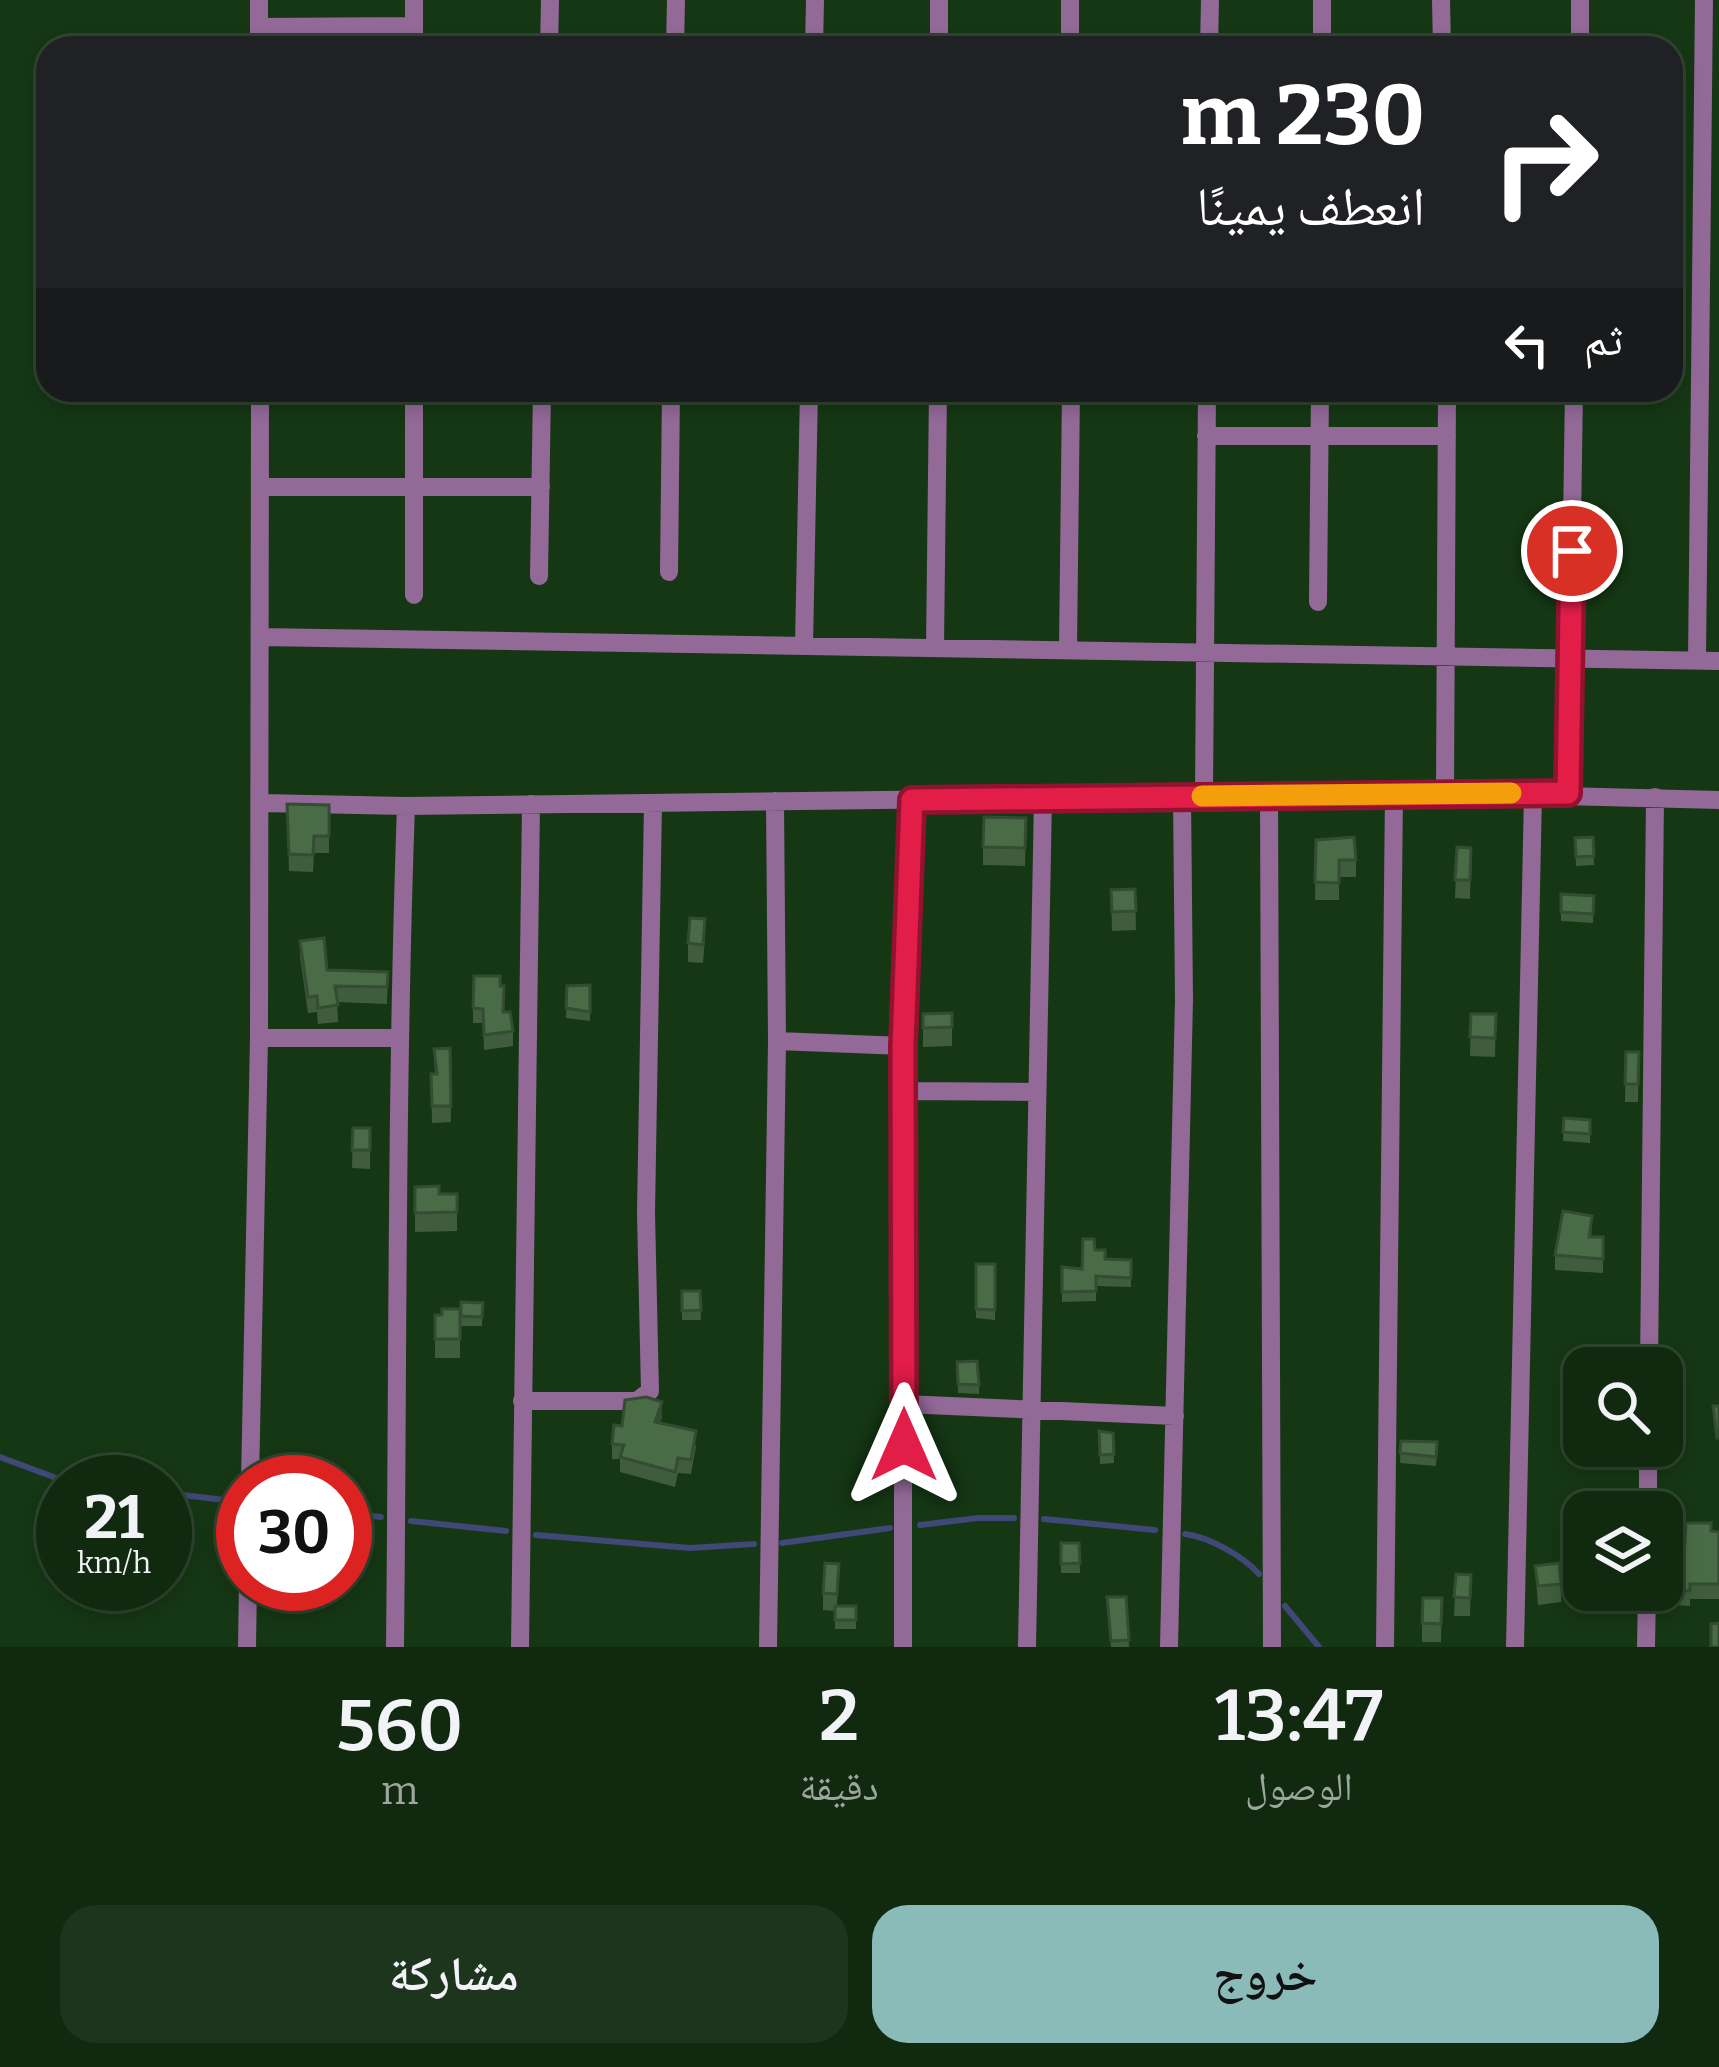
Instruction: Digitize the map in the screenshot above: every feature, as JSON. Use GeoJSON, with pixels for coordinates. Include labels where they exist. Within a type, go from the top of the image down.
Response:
{"type":"FeatureCollection","features":[{"type":"Feature","properties":{"kind":"street"},"geometry":{"type":"LineString","coordinates":[[259,0],[259,36]]}},
{"type":"Feature","properties":{"kind":"street"},"geometry":{"type":"LineString","coordinates":[[414,0],[414,36]]}},
{"type":"Feature","properties":{"kind":"street"},"geometry":{"type":"LineString","coordinates":[[549,36],[550,0]]}},
{"type":"Feature","properties":{"kind":"street"},"geometry":{"type":"LineString","coordinates":[[675,36],[676,0]]}},
{"type":"Feature","properties":{"kind":"street"},"geometry":{"type":"LineString","coordinates":[[814,36],[815,0]]}},
{"type":"Feature","properties":{"kind":"street"},"geometry":{"type":"LineString","coordinates":[[939,0],[939,36]]}},
{"type":"Feature","properties":{"kind":"street"},"geometry":{"type":"LineString","coordinates":[[1070,0],[1070,36]]}},
{"type":"Feature","properties":{"kind":"street"},"geometry":{"type":"LineString","coordinates":[[1209,36],[1210,0]]}},
{"type":"Feature","properties":{"kind":"street"},"geometry":{"type":"LineString","coordinates":[[1322,0],[1322,36]]}},
{"type":"Feature","properties":{"kind":"street"},"geometry":{"type":"LineString","coordinates":[[1441,0],[1442,36]]}},
{"type":"Feature","properties":{"kind":"street"},"geometry":{"type":"LineString","coordinates":[[1580,0],[1580,36]]}},
{"type":"Feature","properties":{"kind":"street"},"geometry":{"type":"LineString","coordinates":[[1697,660],[1711,112],[1704,0]]}},
{"type":"Feature","properties":{"kind":"street"},"geometry":{"type":"LineString","coordinates":[[285,36],[414,26]]}},
{"type":"Feature","properties":{"kind":"street"},"geometry":{"type":"LineString","coordinates":[[251,1455],[259,1038],[260,402]]}},
{"type":"Feature","properties":{"kind":"street"},"geometry":{"type":"LineString","coordinates":[[414,402],[414,595]]}},
{"type":"Feature","properties":{"kind":"street"},"geometry":{"type":"LineString","coordinates":[[539,576],[542,402]]}},
{"type":"Feature","properties":{"kind":"street"},"geometry":{"type":"LineString","coordinates":[[669,572],[671,402]]}},
{"type":"Feature","properties":{"kind":"street"},"geometry":{"type":"LineString","coordinates":[[805,646],[809,402]]}},
{"type":"Feature","properties":{"kind":"street"},"geometry":{"type":"LineString","coordinates":[[934,647],[938,402]]}},
{"type":"Feature","properties":{"kind":"street"},"geometry":{"type":"LineString","coordinates":[[1068,650],[1071,402]]}},
{"type":"Feature","properties":{"kind":"street"},"geometry":{"type":"LineString","coordinates":[[1204,796],[1207,402]]}},
{"type":"Feature","properties":{"kind":"street"},"geometry":{"type":"LineString","coordinates":[[1318,602],[1320,402]]}},
{"type":"Feature","properties":{"kind":"street"},"geometry":{"type":"LineString","coordinates":[[1445,793],[1447,402]]}},
{"type":"Feature","properties":{"kind":"street"},"geometry":{"type":"LineString","coordinates":[[1568,793],[1574,402]]}},
{"type":"Feature","properties":{"kind":"street"},"geometry":{"type":"LineString","coordinates":[[1206,436],[1447,436]]}},
{"type":"Feature","properties":{"kind":"street"},"geometry":{"type":"LineString","coordinates":[[260,488],[541,488]]}},
{"type":"Feature","properties":{"kind":"street"},"geometry":{"type":"LineString","coordinates":[[260,637],[1719,661]]}},
{"type":"Feature","properties":{"kind":"street"},"geometry":{"type":"LineString","coordinates":[[261,803],[406,806],[1394,793],[1568,793],[1719,800]]}},
{"type":"Feature","properties":{"kind":"street"},"geometry":{"type":"LineString","coordinates":[[1385,1647],[1394,793]]}},
{"type":"Feature","properties":{"kind":"street"},"geometry":{"type":"LineString","coordinates":[[1269,794],[1272,1647]]}},
{"type":"Feature","properties":{"kind":"street"},"geometry":{"type":"LineString","coordinates":[[1515,1647],[1533,794]]}},
{"type":"Feature","properties":{"kind":"street"},"geometry":{"type":"LineString","coordinates":[[1169,1647],[1184,1000],[1182,796]]}},
{"type":"Feature","properties":{"kind":"street"},"geometry":{"type":"LineString","coordinates":[[1649,1347],[1655,797]]}},
{"type":"Feature","properties":{"kind":"street"},"geometry":{"type":"LineString","coordinates":[[1028,1647],[1043,798]]}},
{"type":"Feature","properties":{"kind":"street"},"geometry":{"type":"LineString","coordinates":[[903,1647],[903,1046],[912,800]]}},
{"type":"Feature","properties":{"kind":"street"},"geometry":{"type":"LineString","coordinates":[[767,1647],[777,1041],[775,801]]}},
{"type":"Feature","properties":{"kind":"street"},"geometry":{"type":"LineString","coordinates":[[522,1401],[637,1401],[650,1391],[646,1213],[653,803]]}},
{"type":"Feature","properties":{"kind":"street"},"geometry":{"type":"LineString","coordinates":[[520,1647],[531,804]]}},
{"type":"Feature","properties":{"kind":"street"},"geometry":{"type":"LineString","coordinates":[[395,1647],[398,1038],[406,806]]}},
{"type":"Feature","properties":{"kind":"street"},"geometry":{"type":"LineString","coordinates":[[259,1038],[398,1038]]}},
{"type":"Feature","properties":{"kind":"street"},"geometry":{"type":"LineString","coordinates":[[777,1041],[903,1046]]}},
{"type":"Feature","properties":{"kind":"street"},"geometry":{"type":"LineString","coordinates":[[903,1091],[1037,1092]]}},
{"type":"Feature","properties":{"kind":"street"},"geometry":{"type":"LineString","coordinates":[[904,1404],[1175,1416]]}},
{"type":"Feature","properties":{"kind":"street"},"geometry":{"type":"LineString","coordinates":[[247,1647],[248,1611]]}},
{"type":"Feature","properties":{"kind":"street"},"geometry":{"type":"LineString","coordinates":[[1646,1647],[1647,1611]]}},
{"type":"Feature","properties":{"kind":"building"},"geometry":{"type":"Polygon","coordinates":[[[287,804],[329,805],[329,836],[314,836],[313,855],[289,854],[287,804]]]}},
{"type":"Feature","properties":{"kind":"building"},"geometry":{"type":"Polygon","coordinates":[[[984,817],[1026,818],[1025,848],[983,847],[984,817]]]}},
{"type":"Feature","properties":{"kind":"building"},"geometry":{"type":"Polygon","coordinates":[[[1354,837],[1356,860],[1339,860],[1339,883],[1315,882],[1316,840],[1354,837]]]}},
{"type":"Feature","properties":{"kind":"building"},"geometry":{"type":"Polygon","coordinates":[[[1593,837],[1594,856],[1576,857],[1575,838],[1593,837]]]}},
{"type":"Feature","properties":{"kind":"building"},"geometry":{"type":"Polygon","coordinates":[[[1457,847],[1471,848],[1470,880],[1455,880],[1457,847]]]}},
{"type":"Feature","properties":{"kind":"building"},"geometry":{"type":"Polygon","coordinates":[[[1135,889],[1136,911],[1112,912],[1111,890],[1135,889]]]}},
{"type":"Feature","properties":{"kind":"building"},"geometry":{"type":"Polygon","coordinates":[[[1561,894],[1594,896],[1593,914],[1561,912],[1561,894]]]}},
{"type":"Feature","properties":{"kind":"building"},"geometry":{"type":"Polygon","coordinates":[[[690,918],[705,919],[703,945],[688,943],[690,918]]]}},
{"type":"Feature","properties":{"kind":"building"},"geometry":{"type":"Polygon","coordinates":[[[324,938],[327,970],[388,972],[387,987],[335,986],[338,1005],[318,1008],[317,996],[308,997],[300,941],[324,938]]]}},
{"type":"Feature","properties":{"kind":"building"},"geometry":{"type":"Polygon","coordinates":[[[474,976],[500,976],[503,1012],[510,1012],[513,1031],[484,1035],[483,1009],[473,1008],[474,976]]]}},
{"type":"Feature","properties":{"kind":"building"},"geometry":{"type":"Polygon","coordinates":[[[590,985],[590,1012],[566,1008],[567,986],[590,985]]]}},
{"type":"Feature","properties":{"kind":"building"},"geometry":{"type":"Polygon","coordinates":[[[952,1013],[952,1027],[923,1028],[923,1014],[952,1013]]]}},
{"type":"Feature","properties":{"kind":"building"},"geometry":{"type":"Polygon","coordinates":[[[1471,1014],[1496,1014],[1495,1038],[1470,1037],[1471,1014]]]}},
{"type":"Feature","properties":{"kind":"building"},"geometry":{"type":"Polygon","coordinates":[[[450,1048],[451,1106],[432,1106],[431,1074],[437,1074],[434,1049],[450,1048]]]}},
{"type":"Feature","properties":{"kind":"building"},"geometry":{"type":"Polygon","coordinates":[[[1626,1052],[1639,1052],[1638,1084],[1625,1084],[1626,1052]]]}},
{"type":"Feature","properties":{"kind":"building"},"geometry":{"type":"Polygon","coordinates":[[[1564,1118],[1590,1120],[1590,1134],[1563,1132],[1564,1118]]]}},
{"type":"Feature","properties":{"kind":"building"},"geometry":{"type":"Polygon","coordinates":[[[353,1128],[370,1128],[370,1150],[352,1150],[353,1128]]]}},
{"type":"Feature","properties":{"kind":"building"},"geometry":{"type":"Polygon","coordinates":[[[439,1186],[439,1194],[457,1194],[457,1212],[415,1213],[415,1187],[439,1186]]]}},
{"type":"Feature","properties":{"kind":"building"},"geometry":{"type":"Polygon","coordinates":[[[1563,1211],[1592,1216],[1589,1237],[1603,1237],[1603,1259],[1555,1255],[1563,1211]]]}},
{"type":"Feature","properties":{"kind":"building"},"geometry":{"type":"Polygon","coordinates":[[[1083,1239],[1094,1239],[1095,1250],[1105,1250],[1105,1259],[1131,1260],[1131,1278],[1096,1276],[1096,1291],[1062,1292],[1062,1267],[1082,1269],[1083,1239]]]}},
{"type":"Feature","properties":{"kind":"building"},"geometry":{"type":"Polygon","coordinates":[[[976,1264],[995,1264],[995,1310],[976,1309],[976,1264]]]}},
{"type":"Feature","properties":{"kind":"building"},"geometry":{"type":"Polygon","coordinates":[[[682,1291],[700,1291],[701,1310],[682,1311],[682,1291]]]}},
{"type":"Feature","properties":{"kind":"building"},"geometry":{"type":"Polygon","coordinates":[[[461,1302],[483,1303],[482,1317],[461,1316],[461,1302]]]}},
{"type":"Feature","properties":{"kind":"building"},"geometry":{"type":"Polygon","coordinates":[[[442,1309],[460,1309],[460,1339],[435,1339],[435,1315],[442,1315],[442,1309]]]}},
{"type":"Feature","properties":{"kind":"building"},"geometry":{"type":"Polygon","coordinates":[[[977,1361],[979,1385],[958,1384],[957,1362],[977,1361]]]}},
{"type":"Feature","properties":{"kind":"building"},"geometry":{"type":"Polygon","coordinates":[[[646,1397],[662,1402],[655,1422],[696,1431],[691,1460],[678,1458],[675,1472],[620,1457],[624,1445],[612,1444],[614,1425],[622,1426],[625,1400],[646,1397]]]}},
{"type":"Feature","properties":{"kind":"building"},"geometry":{"type":"Polygon","coordinates":[[[1713,1406],[1719,1406],[1719,1438],[1717,1438],[1713,1406]]]}},
{"type":"Feature","properties":{"kind":"building"},"geometry":{"type":"Polygon","coordinates":[[[1099,1431],[1113,1433],[1114,1454],[1100,1455],[1099,1431]]]}},
{"type":"Feature","properties":{"kind":"building"},"geometry":{"type":"Polygon","coordinates":[[[1401,1441],[1437,1442],[1436,1457],[1400,1453],[1401,1441]]]}},
{"type":"Feature","properties":{"kind":"building"},"geometry":{"type":"Polygon","coordinates":[[[1686,1523],[1711,1523],[1711,1531],[1719,1532],[1719,1584],[1690,1584],[1690,1591],[1683,1591],[1686,1523]]]}},
{"type":"Feature","properties":{"kind":"building"},"geometry":{"type":"Polygon","coordinates":[[[1061,1543],[1079,1543],[1080,1563],[1061,1564],[1061,1543]]]}},
{"type":"Feature","properties":{"kind":"building"},"geometry":{"type":"Polygon","coordinates":[[[825,1563],[839,1564],[837,1594],[823,1593],[825,1563]]]}},
{"type":"Feature","properties":{"kind":"building"},"geometry":{"type":"Polygon","coordinates":[[[1559,1563],[1561,1584],[1538,1586],[1535,1566],[1559,1563]]]}},
{"type":"Feature","properties":{"kind":"building"},"geometry":{"type":"Polygon","coordinates":[[[1456,1574],[1471,1575],[1470,1598],[1454,1597],[1456,1574]]]}},
{"type":"Feature","properties":{"kind":"building"},"geometry":{"type":"Polygon","coordinates":[[[1107,1597],[1126,1597],[1129,1640],[1111,1641],[1107,1597]]]}},
{"type":"Feature","properties":{"kind":"building"},"geometry":{"type":"Polygon","coordinates":[[[1423,1598],[1442,1598],[1441,1624],[1422,1623],[1423,1598]]]}},
{"type":"Feature","properties":{"kind":"building"},"geometry":{"type":"Polygon","coordinates":[[[835,1606],[856,1606],[856,1620],[835,1620],[835,1606]]]}},
{"type":"Feature","properties":{"kind":"building"},"geometry":{"type":"Polygon","coordinates":[[[1719,1623],[1719,1647],[1711,1647],[1711,1624],[1719,1623]]]}},
{"type":"Feature","properties":{"kind":"waterway"},"geometry":{"type":"LineString","coordinates":[[0,1457],[36,1470]]}},
{"type":"Feature","properties":{"kind":"waterway"},"geometry":{"type":"LineString","coordinates":[[192,1496],[216,1499]]}},
{"type":"Feature","properties":{"kind":"waterway"},"geometry":{"type":"LineString","coordinates":[[372,1516],[381,1517]]}},
{"type":"Feature","properties":{"kind":"waterway"},"geometry":{"type":"LineString","coordinates":[[920,1525],[1014,1518]]}},
{"type":"Feature","properties":{"kind":"waterway"},"geometry":{"type":"LineString","coordinates":[[1044,1519],[1155,1530]]}},
{"type":"Feature","properties":{"kind":"waterway"},"geometry":{"type":"LineString","coordinates":[[411,1521],[506,1531]]}},
{"type":"Feature","properties":{"kind":"waterway"},"geometry":{"type":"LineString","coordinates":[[782,1543],[890,1528]]}},
{"type":"Feature","properties":{"kind":"waterway"},"geometry":{"type":"LineString","coordinates":[[1185,1534],[1225,1548],[1259,1574]]}},
{"type":"Feature","properties":{"kind":"waterway"},"geometry":{"type":"LineString","coordinates":[[536,1535],[690,1548],[754,1544]]}},
{"type":"Feature","properties":{"kind":"waterway"},"geometry":{"type":"LineString","coordinates":[[1285,1606],[1319,1647]]}},
{"type":"Feature","properties":{"kind":"slow traffic"},"geometry":{"type":"LineString","coordinates":[[1202,796],[1511,793]]}},
{"type":"Feature","properties":{"kind":"route"},"geometry":{"type":"LineString","coordinates":[[904,1445],[903,1046],[912,800],[1568,793],[1572,551]]}}]}
